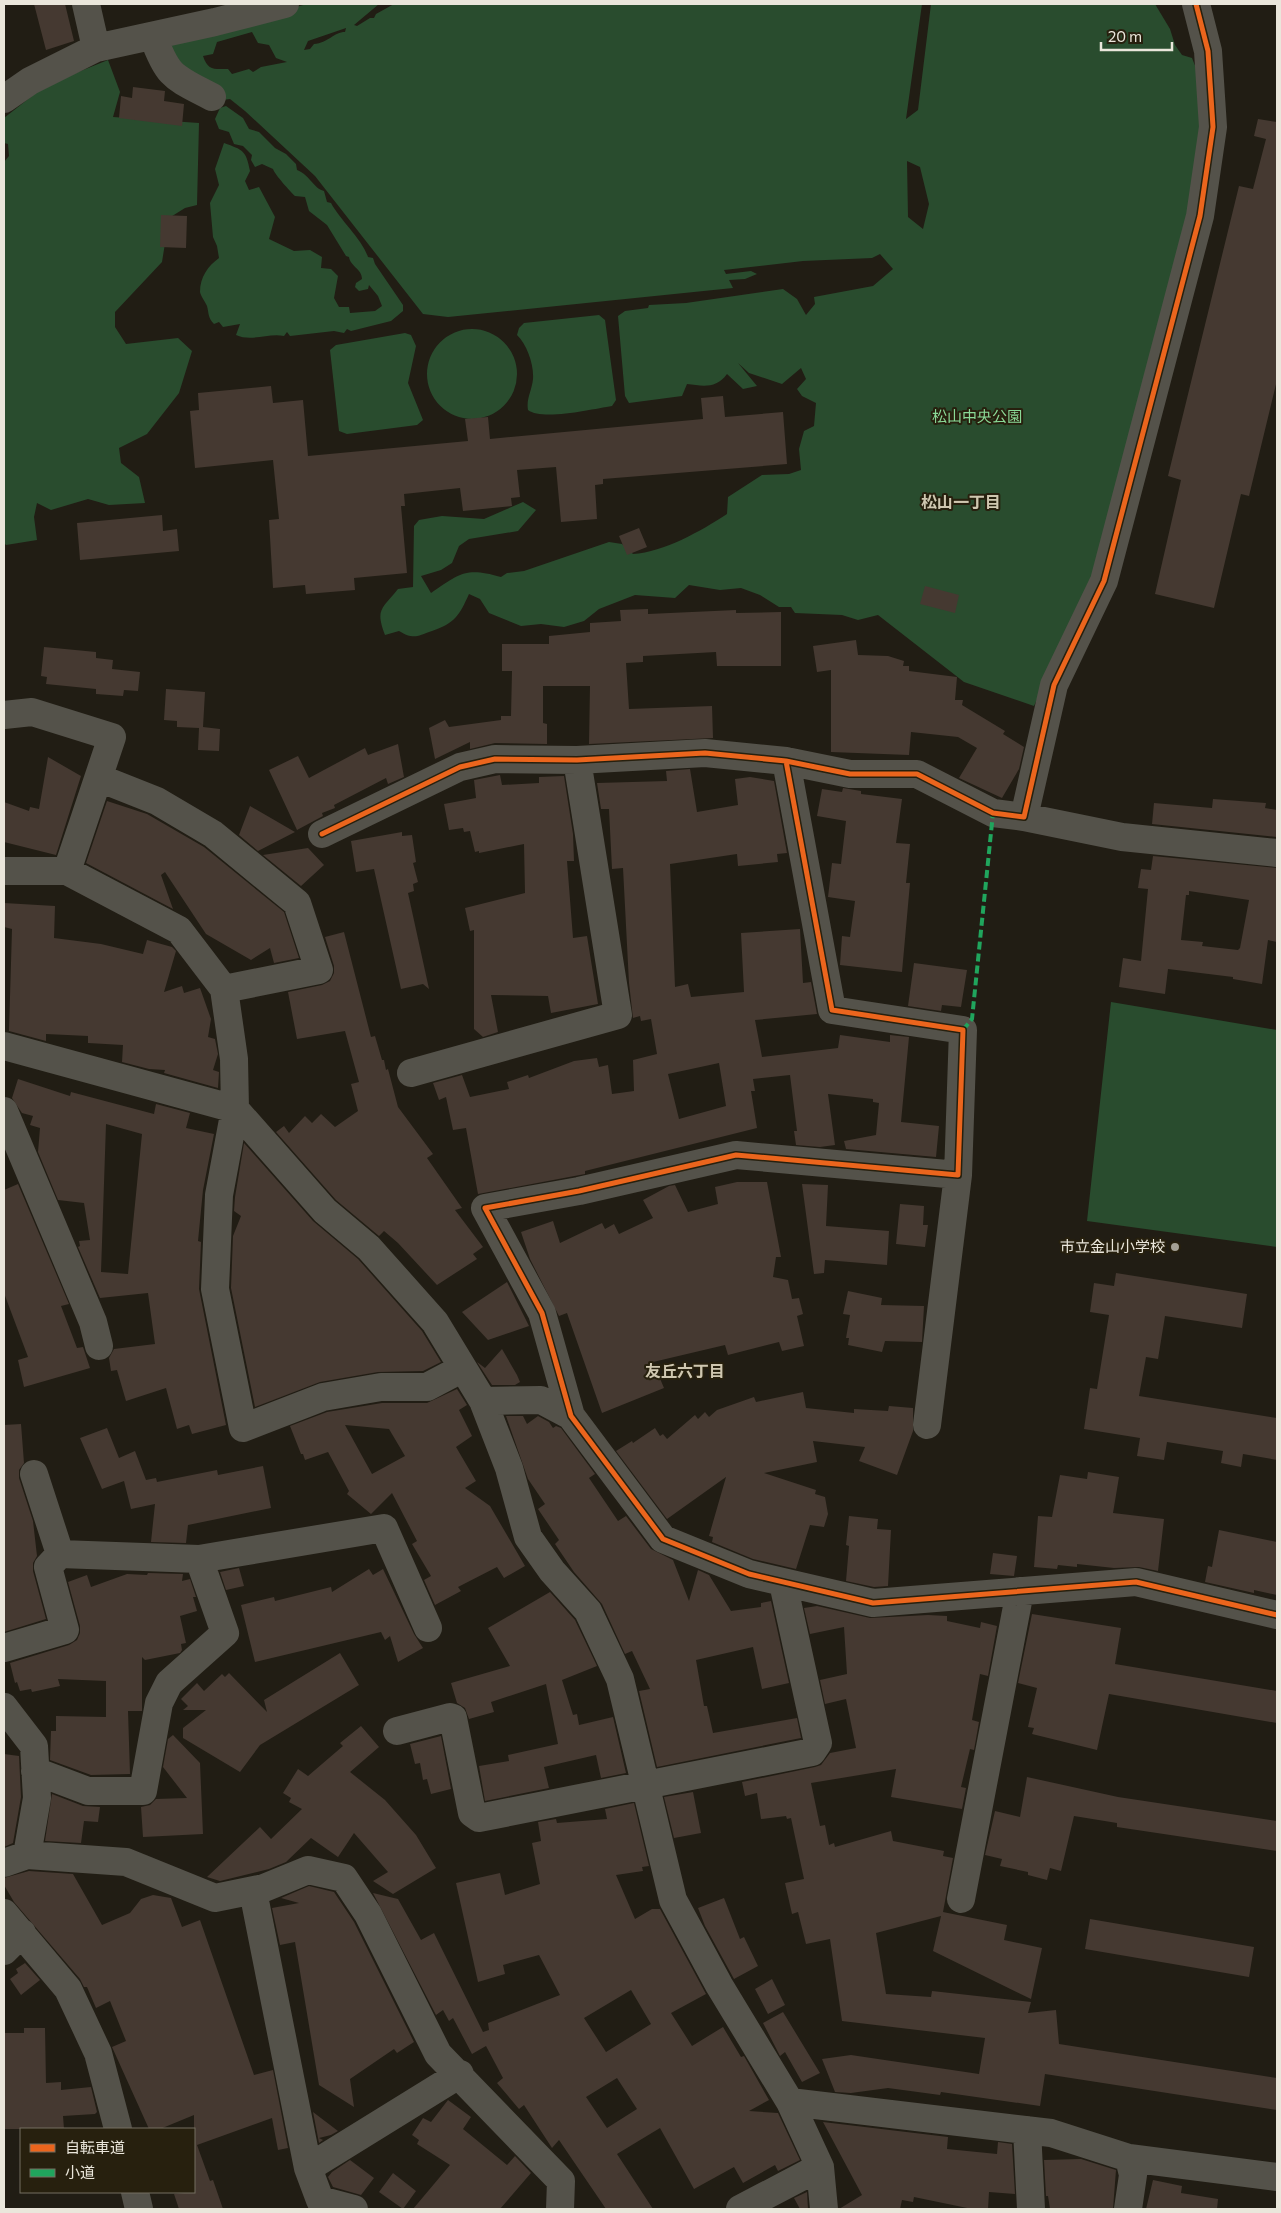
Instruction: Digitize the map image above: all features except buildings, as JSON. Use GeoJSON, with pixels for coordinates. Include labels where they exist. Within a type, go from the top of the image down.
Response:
{"type":"FeatureCollection","features":[{"type":"Feature","properties":{"kind":"street"},"geometry":{"type":"LineString","coordinates":[[86,4],[96,48]]}},
{"type":"Feature","properties":{"kind":"street"},"geometry":{"type":"LineString","coordinates":[[4,100],[30,81],[96,48],[153,36],[212,13],[284,4]]}},
{"type":"Feature","properties":{"kind":"street"},"geometry":{"type":"LineString","coordinates":[[1024,816],[1054,685],[1104,581],[1200,216],[1213,127],[1208,52],[1196,4]]}},
{"type":"Feature","properties":{"kind":"street"},"geometry":{"type":"LineString","coordinates":[[153,36],[163,63],[176,78],[212,97]]}},
{"type":"Feature","properties":{"kind":"street"},"geometry":{"type":"LineString","coordinates":[[4,715],[32,712],[112,737],[67,871]]}},
{"type":"Feature","properties":{"kind":"street"},"geometry":{"type":"LineString","coordinates":[[322,834],[460,767],[495,759],[577,760],[705,753],[786,761],[850,774],[917,774],[993,813],[1024,816],[1122,837],[1277,853]]}},
{"type":"Feature","properties":{"kind":"street"},"geometry":{"type":"LineString","coordinates":[[411,1073],[618,1015],[577,760]]}},
{"type":"Feature","properties":{"kind":"street"},"geometry":{"type":"LineString","coordinates":[[786,761],[832,1010],[962,1030],[958,1175],[927,1425]]}},
{"type":"Feature","properties":{"kind":"street"},"geometry":{"type":"LineString","coordinates":[[99,778],[157,801],[213,834],[297,903],[319,970],[224,989]]}},
{"type":"Feature","properties":{"kind":"street"},"geometry":{"type":"LineString","coordinates":[[4,871],[67,871],[179,930],[224,989],[234,1059],[235,1109],[219,1195],[215,1289],[243,1428],[323,1397],[381,1387],[427,1386],[463,1368]]}},
{"type":"Feature","properties":{"kind":"street"},"geometry":{"type":"LineString","coordinates":[[4,1046],[235,1109],[325,1211],[369,1248],[435,1322],[483,1401],[509,1468],[528,1537],[552,1571],[588,1612],[620,1679],[647,1785],[658,1846],[673,1900],[719,1985],[790,2102],[820,2167],[824,2209]]}},
{"type":"Feature","properties":{"kind":"street"},"geometry":{"type":"LineString","coordinates":[[4,1112],[93,1322],[99,1346]]}},
{"type":"Feature","properties":{"kind":"street"},"geometry":{"type":"LineString","coordinates":[[958,1175],[736,1155],[579,1190],[485,1208],[542,1313],[571,1416],[663,1539],[749,1574],[873,1603],[1136,1582],[1277,1615]]}},
{"type":"Feature","properties":{"kind":"street"},"geometry":{"type":"LineString","coordinates":[[483,1401],[541,1400],[571,1416]]}},
{"type":"Feature","properties":{"kind":"street"},"geometry":{"type":"LineString","coordinates":[[34,1474],[60,1554]]}},
{"type":"Feature","properties":{"kind":"street"},"geometry":{"type":"LineString","coordinates":[[4,1648],[65,1630],[48,1567],[60,1554],[199,1560],[384,1528],[428,1628]]}},
{"type":"Feature","properties":{"kind":"street"},"geometry":{"type":"LineString","coordinates":[[35,1771],[88,1791],[143,1791],[159,1703],[169,1683],[225,1633],[199,1560]]}},
{"type":"Feature","properties":{"kind":"street"},"geometry":{"type":"LineString","coordinates":[[396,1732],[450,1717],[453,1718],[472,1813],[479,1818],[816,1749],[818,1743],[783,1583]]}},
{"type":"Feature","properties":{"kind":"street"},"geometry":{"type":"LineString","coordinates":[[961,1899],[1020,1591]]}},
{"type":"Feature","properties":{"kind":"street"},"geometry":{"type":"LineString","coordinates":[[4,1707],[34,1746],[37,1798],[15,1859],[126,1862],[214,1898],[253,1891],[308,1870],[344,1878],[368,1914],[438,2054],[460,2074],[561,2181],[560,2209]]}},
{"type":"Feature","properties":{"kind":"street"},"geometry":{"type":"LineString","coordinates":[[253,1891],[308,2168],[320,2200],[354,2209]]}},
{"type":"Feature","properties":{"kind":"street"},"geometry":{"type":"LineString","coordinates":[[4,1913],[13,1942],[68,1990],[98,2053],[118,2128]]}},
{"type":"Feature","properties":{"kind":"street"},"geometry":{"type":"LineString","coordinates":[[308,2168],[460,2074]]}},
{"type":"Feature","properties":{"kind":"street"},"geometry":{"type":"LineString","coordinates":[[790,2102],[1051,2132],[1129,2158],[1277,2177]]}},
{"type":"Feature","properties":{"kind":"street"},"geometry":{"type":"LineString","coordinates":[[1027,2130],[1032,2209]]}},
{"type":"Feature","properties":{"kind":"street"},"geometry":{"type":"LineString","coordinates":[[1128,2209],[1133,2175],[1129,2158]]}},
{"type":"Feature","properties":{"kind":"street"},"geometry":{"type":"LineString","coordinates":[[740,2209],[820,2167]]}},
{"type":"Feature","properties":{"kind":"street"},"geometry":{"type":"LineString","coordinates":[[135,2193],[139,2209]]}},
{"type":"Feature","properties":{"kind":"green space","name":"松山中央公園"},"geometry":{"type":"Polygon","coordinates":[[[307,4],[379,4],[354,25],[357,26],[370,18],[374,18],[376,14],[394,4],[922,4],[906,119],[918,110],[931,4],[1155,4],[1170,29],[1175,45],[1182,55],[1192,58],[1206,94],[1188,223],[1087,596],[1053,663],[1034,706],[964,682],[878,615],[858,620],[842,615],[795,613],[791,607],[779,607],[760,595],[741,588],[720,590],[689,585],[675,598],[635,595],[599,609],[584,621],[564,627],[541,624],[521,626],[489,613],[480,599],[469,594],[455,618],[440,628],[416,636],[408,636],[399,631],[385,635],[380,614],[384,605],[398,589],[413,587],[414,526],[419,520],[442,516],[484,519],[523,502],[536,510],[518,531],[469,539],[459,546],[452,563],[441,570],[421,576],[431,593],[464,574],[479,572],[501,577],[507,573],[524,571],[609,542],[622,544],[633,554],[670,545],[694,534],[727,514],[728,497],[762,475],[789,474],[801,470],[799,449],[804,431],[814,426],[816,403],[802,396],[797,389],[806,379],[801,368],[782,384],[749,373],[738,363],[757,386],[743,389],[727,374],[723,379],[714,384],[704,386],[687,384],[682,396],[629,403],[625,396],[618,316],[625,311],[648,308],[649,305],[686,303],[783,289],[797,299],[806,315],[815,304],[814,297],[873,286],[893,269],[880,254],[872,258],[803,261],[724,270],[726,274],[751,271],[757,274],[745,279],[729,280],[733,288],[448,317],[423,314],[315,176],[245,111],[230,99],[222,100],[191,76],[167,49],[172,40],[307,4]],[[346,28],[308,41],[304,50],[310,49],[314,44],[323,42],[341,32],[345,32],[346,28]],[[252,32],[217,42],[213,54],[203,56],[205,61],[209,67],[228,69],[232,74],[249,69],[253,72],[261,67],[287,62],[276,58],[269,45],[258,43],[252,32]],[[907,161],[908,217],[923,229],[929,204],[920,167],[907,161]]]}},
{"type":"Feature","properties":{"kind":"green space"},"geometry":{"type":"Polygon","coordinates":[[[108,60],[120,92],[113,117],[199,123],[197,205],[185,208],[169,218],[162,262],[115,312],[115,327],[126,344],[178,338],[192,351],[179,393],[147,434],[119,448],[121,463],[139,477],[145,503],[109,505],[88,499],[51,510],[37,503],[34,517],[37,540],[6,545],[4,543],[4,162],[9,156],[8,144],[4,143],[4,118],[46,85],[108,60]]]}},
{"type":"Feature","properties":{"kind":"green space"},"geometry":{"type":"Polygon","coordinates":[[[226,106],[243,118],[249,129],[259,132],[275,148],[286,154],[296,164],[297,170],[324,191],[327,202],[331,203],[356,236],[368,257],[373,258],[375,264],[403,305],[403,311],[391,321],[351,331],[347,329],[344,333],[334,331],[290,336],[287,332],[284,336],[254,338],[236,335],[240,324],[223,327],[219,322],[214,324],[212,322],[200,292],[201,281],[205,272],[219,258],[213,237],[210,203],[219,185],[215,169],[224,143],[243,152],[250,171],[245,181],[249,190],[259,187],[275,217],[269,239],[294,251],[310,250],[322,257],[321,268],[331,269],[338,276],[334,298],[339,307],[349,307],[350,313],[375,311],[382,306],[378,296],[369,285],[368,289],[359,291],[355,287],[356,283],[362,279],[360,273],[351,263],[349,257],[346,256],[327,225],[309,211],[305,197],[295,196],[273,169],[262,164],[255,167],[251,160],[252,155],[243,146],[234,144],[229,132],[219,129],[215,119],[220,108],[226,106]]]}},
{"type":"Feature","properties":{"kind":"green space"},"geometry":{"type":"Polygon","coordinates":[[[599,315],[605,320],[616,400],[612,406],[556,414],[535,413],[528,410],[533,373],[527,349],[517,335],[519,328],[524,323],[599,315]]]}},
{"type":"Feature","properties":{"kind":"green space"},"geometry":{"type":"Polygon","coordinates":[[[472,329],[489,332],[504,342],[514,357],[517,374],[514,391],[504,406],[489,416],[472,419],[455,416],[440,406],[430,391],[427,374],[430,357],[440,342],[455,332],[472,329]]]}},
{"type":"Feature","properties":{"kind":"green space"},"geometry":{"type":"Polygon","coordinates":[[[405,333],[411,335],[416,346],[408,383],[423,420],[417,425],[347,434],[339,431],[330,350],[336,345],[405,333]]]}},
{"type":"Feature","properties":{"kind":"green space"},"geometry":{"type":"Polygon","coordinates":[[[1111,1002],[1277,1030],[1277,1247],[1087,1221],[1111,1002]]]}},
{"type":"Feature","properties":{"kind":"marked path"},"geometry":{"type":"LineString","coordinates":[[963,1030],[972,1019],[993,813]]}},
{"type":"Feature","properties":{"kind":"cycle path"},"geometry":{"type":"LineString","coordinates":[[322,834],[460,767],[495,759],[577,760],[705,753],[786,761],[850,774],[917,774],[993,813],[1024,817],[1054,685],[1104,581],[1200,216],[1213,127],[1208,51],[1196,4]]}},
{"type":"Feature","properties":{"kind":"cycle path"},"geometry":{"type":"LineString","coordinates":[[786,761],[832,1010],[963,1030],[958,1175],[736,1155],[579,1191],[485,1208],[542,1313],[571,1416],[663,1539],[749,1574],[873,1603],[1136,1582],[1277,1615]]}},
{"type":"Feature","properties":{"kind":"place","name":"市立金山小学校"},"geometry":{"type":"Point","coordinates":[1175,1247]}},
{"type":"Feature","properties":{"kind":"district","name":"松山一丁目"},"geometry":{"type":"Point","coordinates":[961,502]}},
{"type":"Feature","properties":{"kind":"district","name":"友丘六丁目"},"geometry":{"type":"Point","coordinates":[685,1371]}}]}
